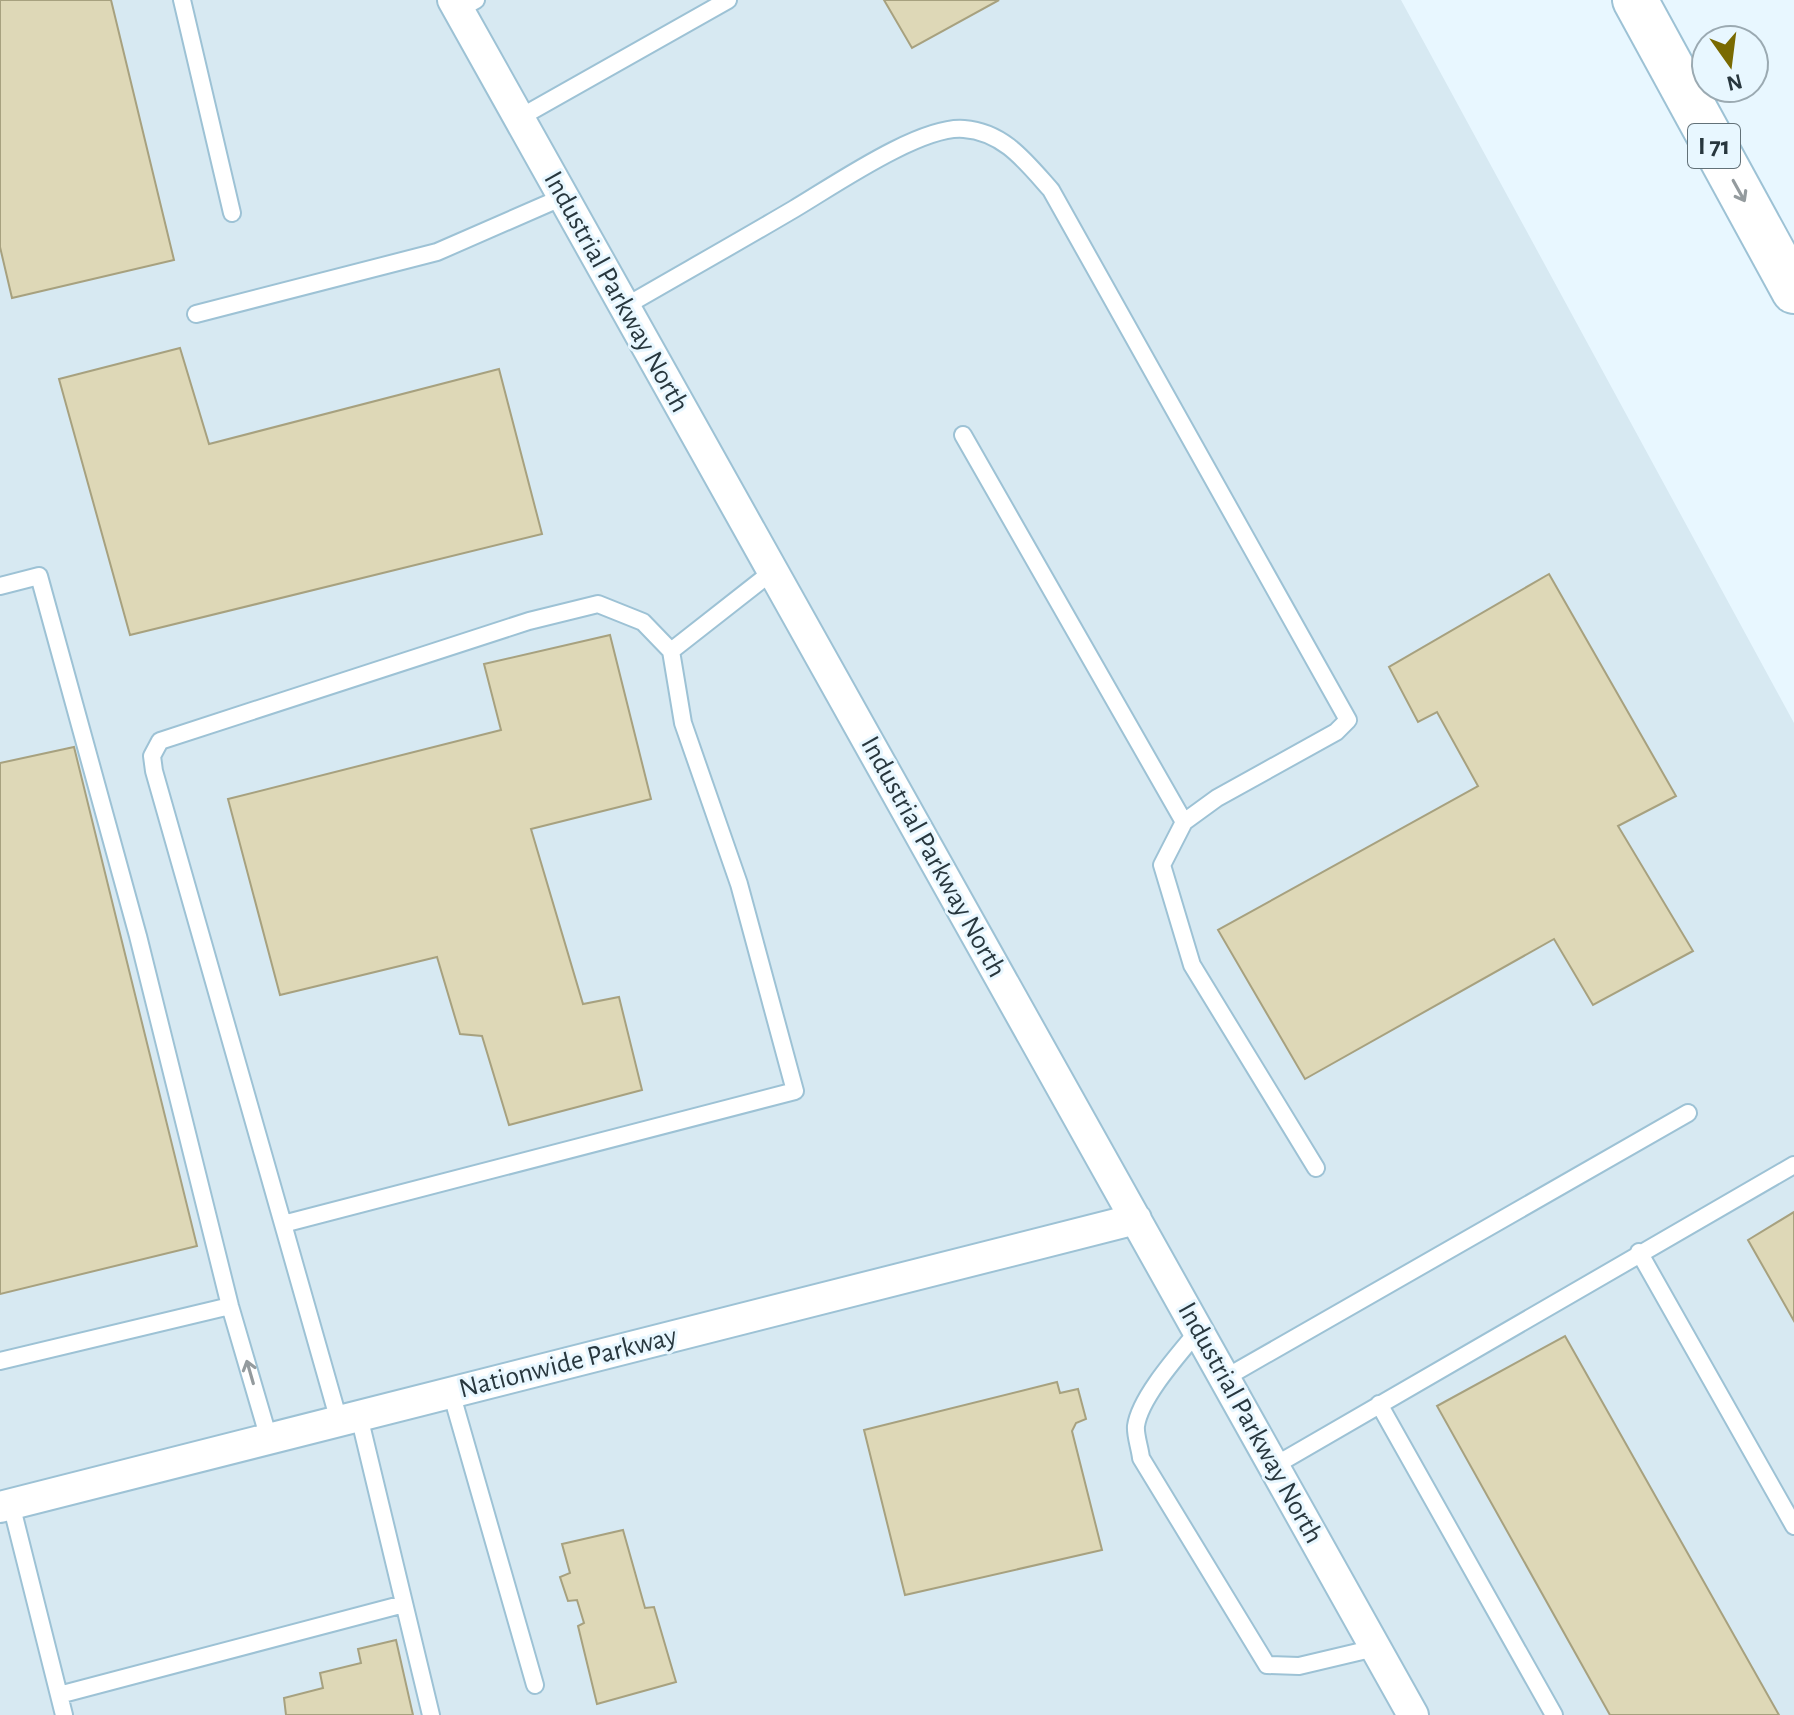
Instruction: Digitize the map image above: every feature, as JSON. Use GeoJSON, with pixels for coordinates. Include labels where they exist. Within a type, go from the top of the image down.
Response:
{"type":"FeatureCollection","features":[{"type":"Feature","properties":{"kind":"highway"},"geometry":{"type":"LineString","coordinates":[[1622,0],[1696,113]]}},
{"type":"Feature","properties":{"kind":"highway","name":"I 71"},"geometry":{"type":"LineString","coordinates":[[1635,0],[1794,291]]}},
{"type":"Feature","properties":{"kind":"street","name":"Industrial Parkway North"},"geometry":{"type":"LineString","coordinates":[[462,3],[519,118],[1413,1715]]}},
{"type":"Feature","properties":{"kind":"street","name":"Nationwide Parkway"},"geometry":{"type":"LineString","coordinates":[[6,1505],[1136,1219]]}},
{"type":"Feature","properties":{"kind":"lane"},"geometry":{"type":"LineString","coordinates":[[182,0],[232,213]]}},
{"type":"Feature","properties":{"kind":"lane"},"geometry":{"type":"LineString","coordinates":[[519,118],[728,0]]}},
{"type":"Feature","properties":{"kind":"lane"},"geometry":{"type":"LineString","coordinates":[[624,307],[926,136],[961,128],[992,134],[1025,160],[1051,190],[1348,720],[1336,732],[1217,798],[1184,822],[1162,865],[1192,965],[1316,1168]]}},
{"type":"Feature","properties":{"kind":"lane"},"geometry":{"type":"LineString","coordinates":[[196,314],[437,252],[563,197]]}},
{"type":"Feature","properties":{"kind":"lane"},"geometry":{"type":"LineString","coordinates":[[963,435],[1184,822]]}},
{"type":"Feature","properties":{"kind":"lane"},"geometry":{"type":"LineString","coordinates":[[671,651],[773,571]]}},
{"type":"Feature","properties":{"kind":"lane"},"geometry":{"type":"LineString","coordinates":[[0,586],[39,576],[138,936],[230,1306],[269,1439]]}},
{"type":"Feature","properties":{"kind":"lane"},"geometry":{"type":"LineString","coordinates":[[283,1224],[795,1091],[739,884],[683,723],[671,651],[643,622],[598,604],[529,621],[160,741],[152,756],[283,1224],[349,1418],[404,1604],[431,1715]]}},
{"type":"Feature","properties":{"kind":"lane"},"geometry":{"type":"LineString","coordinates":[[1225,1378],[1688,1113]]}},
{"type":"Feature","properties":{"kind":"lane"},"geometry":{"type":"LineString","coordinates":[[1274,1466],[1794,1165]]}},
{"type":"Feature","properties":{"kind":"lane"},"geometry":{"type":"LineString","coordinates":[[1639,1252],[1794,1526]]}},
{"type":"Feature","properties":{"kind":"lane"},"geometry":{"type":"LineString","coordinates":[[0,1361],[230,1306]]}},
{"type":"Feature","properties":{"kind":"lane"},"geometry":{"type":"LineString","coordinates":[[1198,1331],[1146,1402],[1136,1427],[1141,1458],[1267,1665],[1299,1666],[1375,1648]]}},
{"type":"Feature","properties":{"kind":"lane"},"geometry":{"type":"LineString","coordinates":[[451,1392],[535,1685]]}},
{"type":"Feature","properties":{"kind":"lane"},"geometry":{"type":"LineString","coordinates":[[1379,1404],[1554,1715]]}},
{"type":"Feature","properties":{"kind":"lane"},"geometry":{"type":"LineString","coordinates":[[6,1505],[64,1715]]}},
{"type":"Feature","properties":{"kind":"lane"},"geometry":{"type":"LineString","coordinates":[[59,1695],[404,1604]]}},
{"type":"Feature","properties":{"kind":"shaded area"},"geometry":{"type":"Polygon","coordinates":[[[0,0],[1401,0],[1794,723],[1794,1715],[0,1715],[0,0]]]}},
{"type":"Feature","properties":{"kind":"building"},"geometry":{"type":"Polygon","coordinates":[[[0,0],[111,0],[174,260],[12,298],[0,247],[0,0]]]}},
{"type":"Feature","properties":{"kind":"building"},"geometry":{"type":"Polygon","coordinates":[[[884,0],[999,0],[912,48],[884,0]]]}},
{"type":"Feature","properties":{"kind":"building"},"geometry":{"type":"Polygon","coordinates":[[[180,348],[209,444],[499,369],[542,534],[130,635],[59,379],[180,348]]]}},
{"type":"Feature","properties":{"kind":"building"},"geometry":{"type":"Polygon","coordinates":[[[1549,574],[1676,796],[1618,826],[1693,951],[1593,1005],[1554,939],[1305,1079],[1218,930],[1478,786],[1437,712],[1418,722],[1389,667],[1549,574]]]}},
{"type":"Feature","properties":{"kind":"building"},"geometry":{"type":"Polygon","coordinates":[[[610,635],[651,799],[531,829],[583,1004],[619,997],[642,1090],[509,1125],[482,1036],[460,1034],[437,957],[280,995],[228,799],[501,730],[484,664],[610,635]]]}},
{"type":"Feature","properties":{"kind":"building"},"geometry":{"type":"Polygon","coordinates":[[[74,747],[197,1246],[0,1294],[0,763],[74,747]]]}},
{"type":"Feature","properties":{"kind":"building"},"geometry":{"type":"Polygon","coordinates":[[[1794,1212],[1794,1321],[1748,1240],[1794,1212]]]}},
{"type":"Feature","properties":{"kind":"building"},"geometry":{"type":"Polygon","coordinates":[[[1565,1336],[1779,1715],[1610,1715],[1437,1406],[1565,1336]]]}},
{"type":"Feature","properties":{"kind":"building"},"geometry":{"type":"Polygon","coordinates":[[[1057,1382],[1060,1393],[1078,1389],[1086,1419],[1076,1423],[1072,1431],[1102,1550],[905,1595],[864,1430],[1057,1382]]]}},
{"type":"Feature","properties":{"kind":"building"},"geometry":{"type":"Polygon","coordinates":[[[623,1530],[645,1608],[654,1607],[676,1682],[597,1704],[578,1626],[584,1623],[577,1600],[568,1601],[560,1577],[570,1573],[562,1544],[623,1530]]]}},
{"type":"Feature","properties":{"kind":"building"},"geometry":{"type":"Polygon","coordinates":[[[396,1640],[413,1715],[286,1715],[284,1698],[323,1688],[320,1673],[361,1663],[358,1649],[396,1640]]]}}]}
